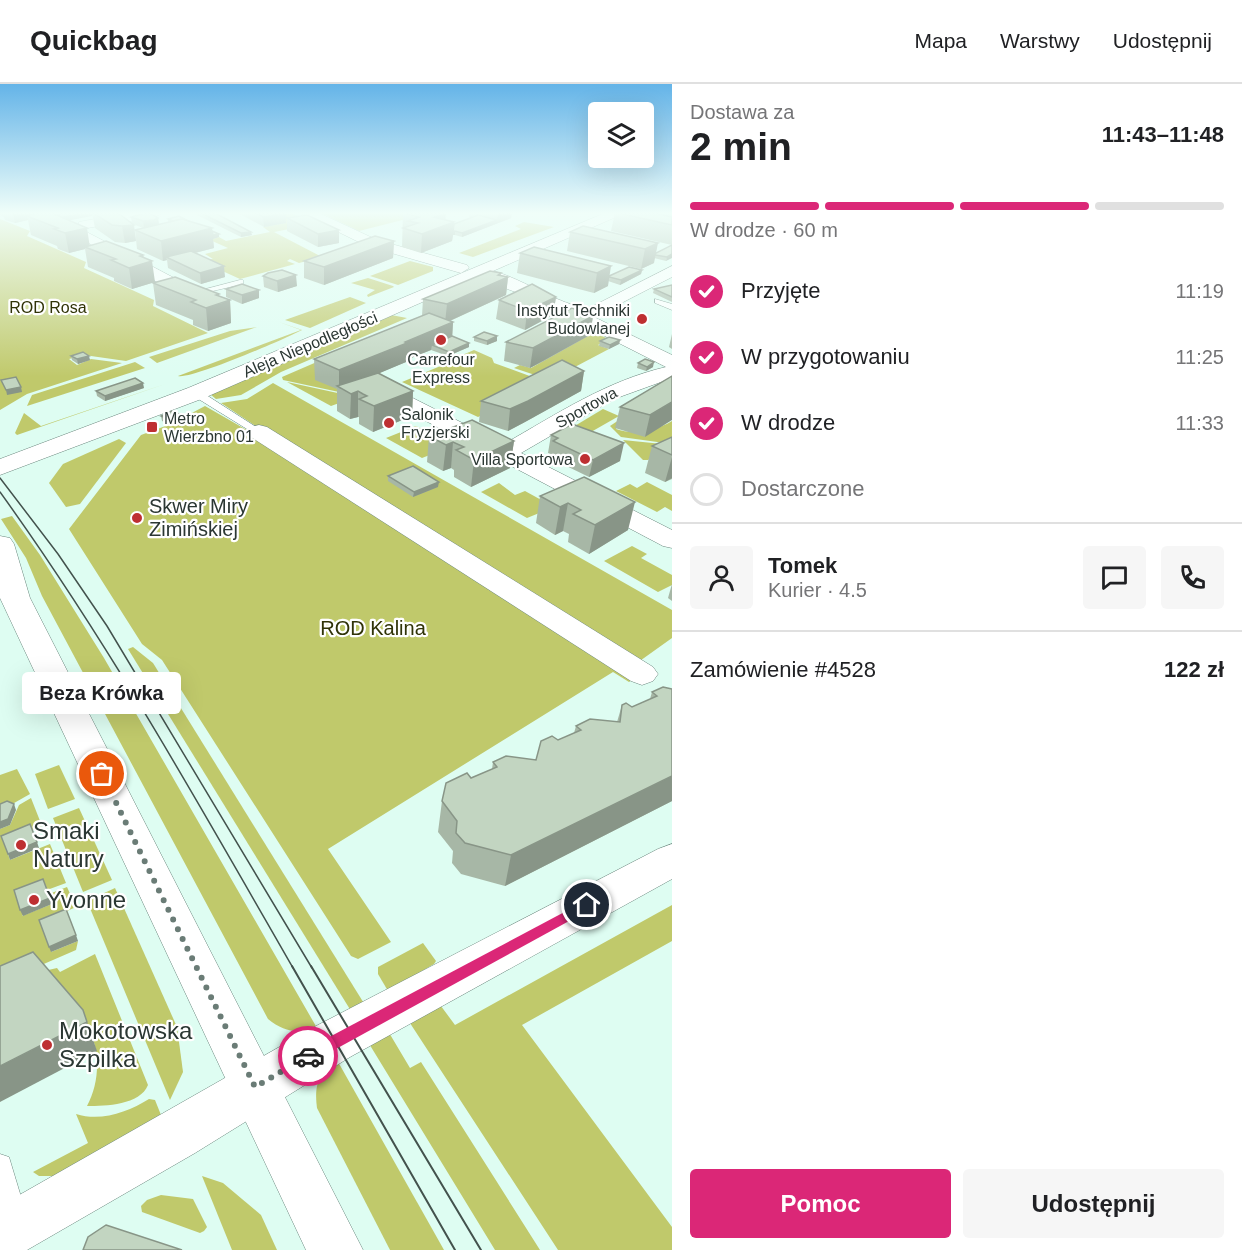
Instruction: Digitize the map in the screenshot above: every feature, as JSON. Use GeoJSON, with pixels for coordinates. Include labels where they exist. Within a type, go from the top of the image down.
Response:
{"type":"FeatureCollection","features":[{"type":"Feature","properties":{"kind":"main road","name":"Aleja Niepodległości"},"geometry":{"type":"LineString","coordinates":[[0,468],[196,393],[478,267]]}},
{"type":"Feature","properties":{"kind":"main road","name":"Aleja Niepodległości"},"geometry":{"type":"LineString","coordinates":[[0,450],[182,385],[479,267]]}},
{"type":"Feature","properties":{"kind":"main road"},"geometry":{"type":"LineString","coordinates":[[0,543],[7,591],[335,1250]]}},
{"type":"Feature","properties":{"kind":"street"},"geometry":{"type":"LineString","coordinates":[[141,267],[190,294]]}},
{"type":"Feature","properties":{"kind":"street"},"geometry":{"type":"LineString","coordinates":[[456,267],[526,289],[672,363]]}},
{"type":"Feature","properties":{"kind":"street"},"geometry":{"type":"LineString","coordinates":[[578,315],[595,312],[672,271]]}},
{"type":"Feature","properties":{"kind":"street","name":"Sportowa"},"geometry":{"type":"LineString","coordinates":[[504,453],[613,391],[642,379],[672,372]]}},
{"type":"Feature","properties":{"kind":"street"},"geometry":{"type":"LineString","coordinates":[[376,387],[672,540]]}},
{"type":"Feature","properties":{"kind":"street"},"geometry":{"type":"LineString","coordinates":[[259,432],[642,674]]}},
{"type":"Feature","properties":{"kind":"street"},"geometry":{"type":"LineString","coordinates":[[8,1231],[177,1135],[255,1087],[442,982],[672,860]]}},
{"type":"Feature","properties":{"kind":"lane"},"geometry":{"type":"LineString","coordinates":[[190,294],[240,282]]}},
{"type":"Feature","properties":{"kind":"lane"},"geometry":{"type":"LineString","coordinates":[[658,301],[672,308]]}},
{"type":"Feature","properties":{"kind":"lane"},"geometry":{"type":"LineString","coordinates":[[196,393],[259,432]]}},
{"type":"Feature","properties":{"kind":"lane"},"geometry":{"type":"LineString","coordinates":[[0,1166],[8,1231]]}},
{"type":"Feature","properties":{"kind":"green space","name":"ROD Rosa"},"geometry":{"type":"Polygon","coordinates":[[[0,267],[84,267],[154,300],[153,306],[208,333],[126,361],[84,355],[69,359],[77,365],[91,359],[122,363],[27,394],[0,410],[0,267]]]}},
{"type":"Feature","properties":{"kind":"green space"},"geometry":{"type":"Polygon","coordinates":[[[215,267],[282,267],[240,279],[215,267]]]}},
{"type":"Feature","properties":{"kind":"green space"},"geometry":{"type":"Polygon","coordinates":[[[393,267],[433,267],[433,271],[398,285],[370,276],[393,267]]]}},
{"type":"Feature","properties":{"kind":"green space"},"geometry":{"type":"Polygon","coordinates":[[[368,278],[394,287],[368,297],[367,295],[375,290],[351,283],[368,278]]]}},
{"type":"Feature","properties":{"kind":"green space"},"geometry":{"type":"Polygon","coordinates":[[[350,297],[366,303],[310,328],[285,320],[350,297]]]}},
{"type":"Feature","properties":{"kind":"green space"},"geometry":{"type":"Polygon","coordinates":[[[391,315],[407,318],[281,372],[241,395],[216,399],[210,394],[391,315]]]}},
{"type":"Feature","properties":{"kind":"green space"},"geometry":{"type":"Polygon","coordinates":[[[279,322],[302,330],[218,366],[186,376],[178,376],[301,330],[279,322]]]}},
{"type":"Feature","properties":{"kind":"green space"},"geometry":{"type":"Polygon","coordinates":[[[578,323],[608,339],[598,345],[609,349],[554,378],[544,378],[514,368],[520,365],[531,368],[589,335],[578,323]]]}},
{"type":"Feature","properties":{"kind":"green space"},"geometry":{"type":"Polygon","coordinates":[[[257,327],[157,363],[149,357],[230,331],[257,327]]]}},
{"type":"Feature","properties":{"kind":"green space"},"geometry":{"type":"Polygon","coordinates":[[[474,350],[492,358],[494,363],[546,382],[478,417],[402,382],[455,360],[453,359],[474,350]]]}},
{"type":"Feature","properties":{"kind":"green space"},"geometry":{"type":"Polygon","coordinates":[[[319,361],[339,392],[283,380],[282,377],[319,361]]]}},
{"type":"Feature","properties":{"kind":"green space"},"geometry":{"type":"Polygon","coordinates":[[[135,362],[145,368],[27,406],[32,395],[135,362]]]}},
{"type":"Feature","properties":{"kind":"green space"},"geometry":{"type":"Polygon","coordinates":[[[287,382],[356,397],[331,406],[287,382]]]}},
{"type":"Feature","properties":{"kind":"green space","name":"ROD Kalina"},"geometry":{"type":"Polygon","coordinates":[[[273,383],[672,610],[672,638],[637,663],[646,671],[629,682],[613,672],[328,849],[391,942],[358,959],[351,956],[162,660],[142,644],[69,529],[141,435],[171,424],[205,406],[252,433],[260,429],[221,403],[247,399],[273,383]]]}},
{"type":"Feature","properties":{"kind":"green space"},"geometry":{"type":"Polygon","coordinates":[[[165,384],[17,435],[15,433],[24,413],[41,426],[165,384]]]}},
{"type":"Feature","properties":{"kind":"green space"},"geometry":{"type":"Polygon","coordinates":[[[603,409],[619,416],[584,436],[568,430],[603,409]]]}},
{"type":"Feature","properties":{"kind":"green space"},"geometry":{"type":"Polygon","coordinates":[[[622,418],[616,429],[630,432],[652,430],[672,421],[672,444],[621,437],[610,426],[622,418]]]}},
{"type":"Feature","properties":{"kind":"green space"},"geometry":{"type":"Polygon","coordinates":[[[416,426],[453,446],[422,458],[386,438],[416,426]]]}},
{"type":"Feature","properties":{"kind":"green space"},"geometry":{"type":"Polygon","coordinates":[[[119,439],[126,443],[80,504],[66,507],[49,483],[63,464],[119,439]]]}},
{"type":"Feature","properties":{"kind":"green space"},"geometry":{"type":"Polygon","coordinates":[[[623,440],[672,445],[648,460],[643,460],[623,440]]]}},
{"type":"Feature","properties":{"kind":"green space"},"geometry":{"type":"Polygon","coordinates":[[[647,482],[672,495],[672,511],[665,507],[657,512],[616,491],[630,484],[637,488],[647,482]]]}},
{"type":"Feature","properties":{"kind":"green space"},"geometry":{"type":"Polygon","coordinates":[[[499,483],[515,495],[525,491],[554,507],[527,518],[481,492],[499,483]]]}},
{"type":"Feature","properties":{"kind":"green space"},"geometry":{"type":"Polygon","coordinates":[[[12,516],[40,555],[104,658],[317,1028],[291,1031],[268,1019],[42,596],[26,558],[1,519],[12,516]]]}},
{"type":"Feature","properties":{"kind":"green space"},"geometry":{"type":"Polygon","coordinates":[[[632,546],[647,554],[641,558],[672,575],[672,585],[658,592],[604,561],[632,546]]]}},
{"type":"Feature","properties":{"kind":"green space"},"geometry":{"type":"Polygon","coordinates":[[[133,647],[153,663],[365,1005],[351,1011],[128,649],[133,647]]]}},
{"type":"Feature","properties":{"kind":"green space"},"geometry":{"type":"Polygon","coordinates":[[[59,765],[75,799],[48,809],[35,774],[59,765]]]}},
{"type":"Feature","properties":{"kind":"green space"},"geometry":{"type":"Polygon","coordinates":[[[17,769],[30,794],[0,811],[0,775],[17,769]]]}},
{"type":"Feature","properties":{"kind":"green space"},"geometry":{"type":"Polygon","coordinates":[[[31,798],[42,826],[4,842],[10,860],[50,844],[66,883],[47,890],[22,916],[52,904],[49,894],[67,887],[76,907],[67,911],[51,952],[78,941],[76,950],[0,983],[0,829],[10,825],[19,805],[31,798]]]}},
{"type":"Feature","properties":{"kind":"green space"},"geometry":{"type":"Polygon","coordinates":[[[79,808],[112,880],[83,892],[53,818],[79,808]]]}},
{"type":"Feature","properties":{"kind":"green space"},"geometry":{"type":"Polygon","coordinates":[[[115,888],[177,1027],[183,1072],[170,1100],[87,901],[115,888]]]}},
{"type":"Feature","properties":{"kind":"green space"},"geometry":{"type":"Polygon","coordinates":[[[672,905],[672,941],[522,1025],[672,1227],[672,1250],[558,1250],[408,1020],[438,1002],[455,1025],[672,905]]]}},
{"type":"Feature","properties":{"kind":"green space"},"geometry":{"type":"Polygon","coordinates":[[[423,943],[436,961],[434,964],[388,991],[378,974],[378,967],[423,943]]]}},
{"type":"Feature","properties":{"kind":"green space"},"geometry":{"type":"Polygon","coordinates":[[[95,954],[148,1085],[138,1097],[122,1103],[87,1106],[94,1090],[97,1073],[97,1056],[93,1039],[44,971],[57,968],[60,972],[95,954]]]}},
{"type":"Feature","properties":{"kind":"green space"},"geometry":{"type":"Polygon","coordinates":[[[388,1031],[410,1068],[421,1062],[540,1250],[495,1250],[368,1042],[388,1031]]]}},
{"type":"Feature","properties":{"kind":"green space"},"geometry":{"type":"Polygon","coordinates":[[[337,1060],[444,1250],[390,1250],[317,1108],[316,1092],[319,1081],[325,1070],[337,1060]]]}},
{"type":"Feature","properties":{"kind":"green space"},"geometry":{"type":"Polygon","coordinates":[[[149,1099],[155,1100],[161,1115],[54,1176],[39,1176],[33,1172],[88,1143],[76,1114],[105,1116],[132,1108],[149,1099]]]}},
{"type":"Feature","properties":{"kind":"green space"},"geometry":{"type":"Polygon","coordinates":[[[202,1176],[223,1183],[261,1215],[277,1250],[232,1250],[202,1176]]]}},
{"type":"Feature","properties":{"kind":"green space"},"geometry":{"type":"Polygon","coordinates":[[[161,1195],[193,1199],[207,1227],[204,1231],[200,1233],[142,1212],[141,1206],[147,1200],[161,1195]]]}},
{"type":"Feature","properties":{"kind":"building"},"geometry":{"type":"Polygon","coordinates":[[[188,267],[219,267],[200,273],[188,267]]]}},
{"type":"Feature","properties":{"kind":"building"},"geometry":{"type":"Polygon","coordinates":[[[575,267],[608,267],[597,273],[575,267]]]}},
{"type":"Feature","properties":{"kind":"building"},"geometry":{"type":"Polygon","coordinates":[[[628,267],[642,270],[621,280],[609,276],[628,267]]]}},
{"type":"Feature","properties":{"kind":"building"},"geometry":{"type":"Polygon","coordinates":[[[282,270],[296,275],[277,281],[263,276],[268,273],[282,270]]]}},
{"type":"Feature","properties":{"kind":"building"},"geometry":{"type":"Polygon","coordinates":[[[490,271],[508,277],[447,304],[423,299],[490,271]]]}},
{"type":"Feature","properties":{"kind":"building"},"geometry":{"type":"Polygon","coordinates":[[[175,277],[230,300],[206,308],[191,302],[196,300],[153,283],[175,277]]]}},
{"type":"Feature","properties":{"kind":"building"},"geometry":{"type":"Polygon","coordinates":[[[242,284],[259,290],[242,295],[226,289],[242,284]]]}},
{"type":"Feature","properties":{"kind":"building"},"geometry":{"type":"Polygon","coordinates":[[[532,284],[556,297],[527,311],[499,300],[532,284]]]}},
{"type":"Feature","properties":{"kind":"building"},"geometry":{"type":"Polygon","coordinates":[[[672,285],[672,297],[654,289],[672,285]]]}},
{"type":"Feature","properties":{"kind":"building"},"geometry":{"type":"Polygon","coordinates":[[[572,308],[593,316],[533,348],[506,342],[572,308]]]}},
{"type":"Feature","properties":{"kind":"building"},"geometry":{"type":"Polygon","coordinates":[[[429,313],[453,322],[339,370],[314,359],[429,313]]]}},
{"type":"Feature","properties":{"kind":"building"},"geometry":{"type":"Polygon","coordinates":[[[484,332],[497,336],[487,341],[474,337],[484,332]]]}},
{"type":"Feature","properties":{"kind":"building"},"geometry":{"type":"Polygon","coordinates":[[[452,336],[469,343],[449,352],[432,345],[452,336]]]}},
{"type":"Feature","properties":{"kind":"building"},"geometry":{"type":"Polygon","coordinates":[[[609,337],[620,340],[610,345],[600,341],[609,337]]]}},
{"type":"Feature","properties":{"kind":"building"},"geometry":{"type":"Polygon","coordinates":[[[83,352],[89,356],[77,359],[71,356],[83,352]]]}},
{"type":"Feature","properties":{"kind":"building"},"geometry":{"type":"Polygon","coordinates":[[[645,359],[654,362],[647,367],[638,363],[645,359]]]}},
{"type":"Feature","properties":{"kind":"building"},"geometry":{"type":"Polygon","coordinates":[[[562,360],[584,371],[510,409],[481,401],[562,360]]]}},
{"type":"Feature","properties":{"kind":"building"},"geometry":{"type":"Polygon","coordinates":[[[378,373],[413,391],[374,406],[359,399],[367,396],[358,391],[351,394],[337,386],[378,373]]]}},
{"type":"Feature","properties":{"kind":"building"},"geometry":{"type":"Polygon","coordinates":[[[672,376],[672,402],[650,415],[620,407],[672,376]]]}},
{"type":"Feature","properties":{"kind":"building"},"geometry":{"type":"Polygon","coordinates":[[[16,377],[21,387],[6,390],[1,380],[16,377]]]}},
{"type":"Feature","properties":{"kind":"building"},"geometry":{"type":"Polygon","coordinates":[[[135,378],[143,383],[105,396],[96,391],[135,378]]]}},
{"type":"Feature","properties":{"kind":"building"},"geometry":{"type":"Polygon","coordinates":[[[172,411],[179,414],[168,419],[161,416],[172,411]]]}},
{"type":"Feature","properties":{"kind":"building"},"geometry":{"type":"Polygon","coordinates":[[[472,420],[514,441],[474,460],[456,450],[464,447],[453,442],[446,445],[429,436],[472,420]]]}},
{"type":"Feature","properties":{"kind":"building"},"geometry":{"type":"Polygon","coordinates":[[[572,424],[624,443],[593,460],[553,441],[558,438],[551,435],[572,424]]]}},
{"type":"Feature","properties":{"kind":"building"},"geometry":{"type":"Polygon","coordinates":[[[672,437],[672,455],[652,446],[672,437]]]}},
{"type":"Feature","properties":{"kind":"building"},"geometry":{"type":"Polygon","coordinates":[[[413,466],[439,482],[414,492],[388,476],[413,466]]]}},
{"type":"Feature","properties":{"kind":"building"},"geometry":{"type":"Polygon","coordinates":[[[584,477],[635,502],[595,525],[573,514],[581,510],[568,503],[560,507],[540,496],[584,477]]]}},
{"type":"Feature","properties":{"kind":"building"},"geometry":{"type":"Polygon","coordinates":[[[663,687],[672,689],[672,776],[511,855],[465,843],[456,833],[457,821],[442,801],[446,783],[467,773],[471,778],[497,767],[493,762],[506,756],[536,760],[541,741],[552,736],[558,740],[581,730],[576,726],[590,719],[620,722],[622,705],[626,703],[632,707],[657,696],[652,692],[663,687]]]}},
{"type":"Feature","properties":{"kind":"building"},"geometry":{"type":"Polygon","coordinates":[[[7,801],[14,804],[8,819],[0,822],[0,804],[7,801]]]}},
{"type":"Feature","properties":{"kind":"building","name":"Smaki Natury"},"geometry":{"type":"Polygon","coordinates":[[[30,824],[37,842],[8,854],[1,836],[30,824]]]}},
{"type":"Feature","properties":{"kind":"building","name":"Yvonne"},"geometry":{"type":"Polygon","coordinates":[[[43,879],[50,898],[20,910],[14,890],[43,879]]]}},
{"type":"Feature","properties":{"kind":"building"},"geometry":{"type":"Polygon","coordinates":[[[66,909],[76,935],[49,947],[39,920],[66,909]]]}},
{"type":"Feature","properties":{"kind":"building"},"geometry":{"type":"Polygon","coordinates":[[[33,952],[83,1010],[87,1022],[0,1066],[0,966],[33,952]]]}},
{"type":"Feature","properties":{"kind":"building"},"geometry":{"type":"Polygon","coordinates":[[[106,1225],[182,1250],[83,1250],[88,1237],[106,1225]]]}},
{"type":"Feature","properties":{"kind":"tram line"},"geometry":{"type":"LineString","coordinates":[[0,478],[58,554],[107,626],[312,968]]}},
{"type":"Feature","properties":{"kind":"tram line"},"geometry":{"type":"LineString","coordinates":[[0,492],[79,607],[116,666],[293,968]]}},
{"type":"Feature","properties":{"kind":"tram line"},"geometry":{"type":"LineString","coordinates":[[292,966],[455,1250]]}},
{"type":"Feature","properties":{"kind":"tram line"},"geometry":{"type":"LineString","coordinates":[[311,966],[481,1250]]}},
{"type":"Feature","properties":{"kind":"way so far"},"geometry":{"type":"LineString","coordinates":[[102,774],[255,1087],[308,1056]]}},
{"type":"Feature","properties":{"kind":"place","name":"Instytut Techniki Budowlanej"},"geometry":{"type":"Point","coordinates":[642,319]}},
{"type":"Feature","properties":{"kind":"place","name":"Carrefour Express"},"geometry":{"type":"Point","coordinates":[441,340]}},
{"type":"Feature","properties":{"kind":"place","name":"Salonik Fryzjerski"},"geometry":{"type":"Point","coordinates":[389,423]}},
{"type":"Feature","properties":{"kind":"place","name":"Metro Wierzbno 01"},"geometry":{"type":"Point","coordinates":[152,427]}},
{"type":"Feature","properties":{"kind":"place","name":"Villa Sportowa"},"geometry":{"type":"Point","coordinates":[585,459]}},
{"type":"Feature","properties":{"kind":"place","name":"Skwer Miry Zimińskiej"},"geometry":{"type":"Point","coordinates":[137,518]}},
{"type":"Feature","properties":{"kind":"place","name":"Beza Krówka"},"geometry":{"type":"Point","coordinates":[102,774]}},
{"type":"Feature","properties":{"kind":"place","name":"Smaki Natury"},"geometry":{"type":"Point","coordinates":[21,845]}},
{"type":"Feature","properties":{"kind":"place","name":"Yvonne"},"geometry":{"type":"Point","coordinates":[34,900]}},
{"type":"Feature","properties":{"kind":"place","name":"Mokotowska Szpilka"},"geometry":{"type":"Point","coordinates":[47,1045]}},
{"type":"Feature","properties":{"kind":"route"},"geometry":{"type":"LineString","coordinates":[[308,1056],[433,986],[587,905]]}}]}
